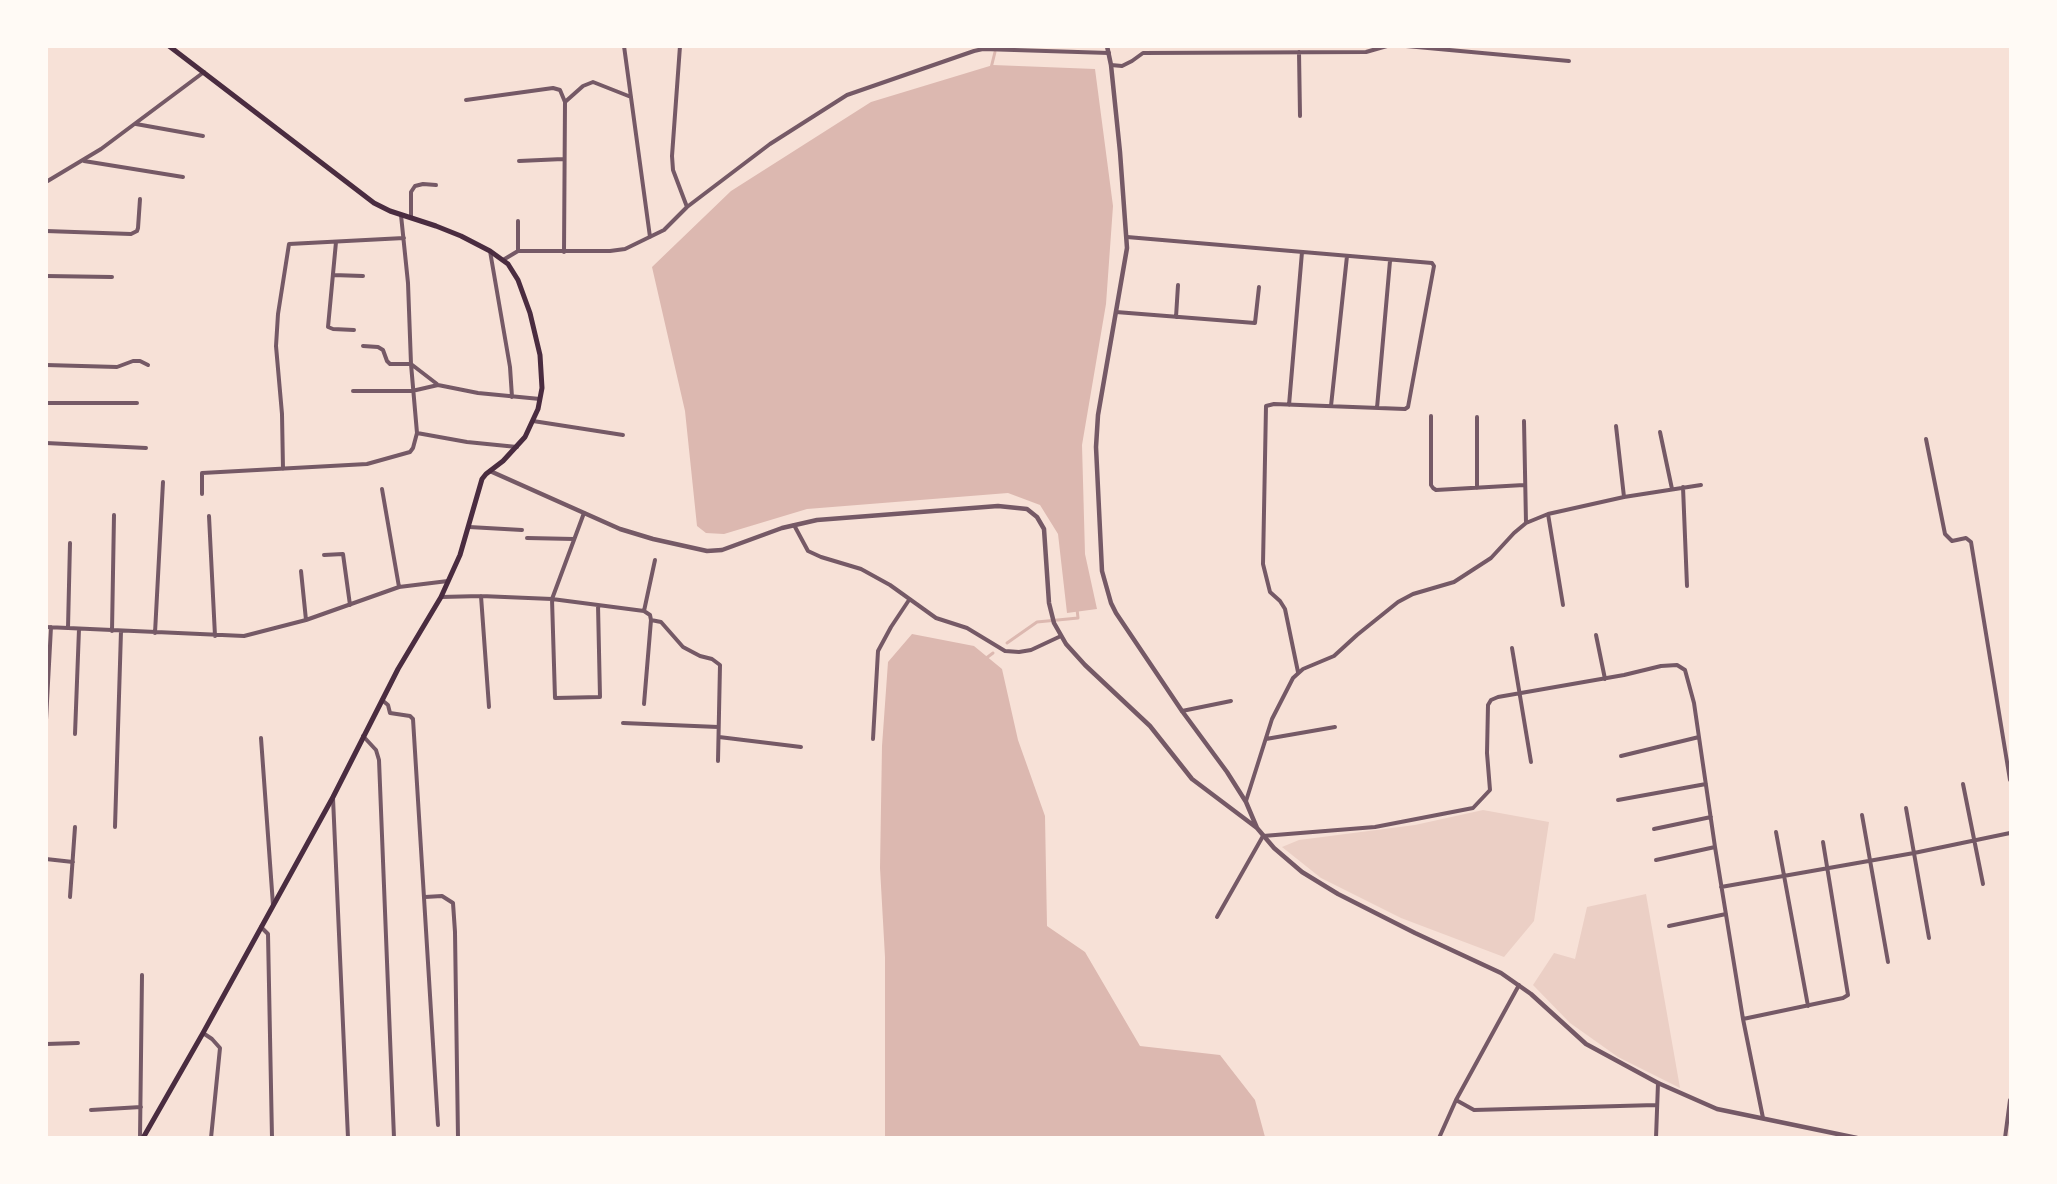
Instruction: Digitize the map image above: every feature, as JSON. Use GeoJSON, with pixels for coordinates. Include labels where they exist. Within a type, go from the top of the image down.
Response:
{"type":"FeatureCollection","features":[{"type":"Feature","properties":{"kind":"main road"},"geometry":{"type":"LineString","coordinates":[[144,1137],[333,797],[381,700],[450,581],[479,485],[486,474],[518,447],[533,422],[541,399],[541,363],[531,314],[518,280],[503,260],[490,250],[436,226],[379,206],[169,46]]}},
{"type":"Feature","properties":{"kind":"street"},"geometry":{"type":"LineString","coordinates":[[624,46],[650,237]]}},
{"type":"Feature","properties":{"kind":"street"},"geometry":{"type":"LineString","coordinates":[[680,46],[672,156],[673,170],[687,207]]}},
{"type":"Feature","properties":{"kind":"street"},"geometry":{"type":"LineString","coordinates":[[1107,46],[1111,65],[1127,237],[1126,259],[1100,400],[1097,432],[1102,571],[1116,613],[1182,711],[1222,765],[1246,802],[1257,828],[1291,864],[1338,894],[1415,933],[1485,964],[1519,984],[1586,1044],[1658,1083],[1717,1109],[1857,1137]]}},
{"type":"Feature","properties":{"kind":"street"},"geometry":{"type":"LineString","coordinates":[[1111,65],[1122,66],[1143,52],[1366,52],[1387,46]]}},
{"type":"Feature","properties":{"kind":"street"},"geometry":{"type":"LineString","coordinates":[[1406,46],[1569,61]]}},
{"type":"Feature","properties":{"kind":"street"},"geometry":{"type":"LineString","coordinates":[[503,260],[518,251],[610,252],[625,249],[670,226],[687,207],[770,144],[847,95],[974,51],[991,49],[1109,53]]}},
{"type":"Feature","properties":{"kind":"street"},"geometry":{"type":"LineString","coordinates":[[1299,52],[1300,117]]}},
{"type":"Feature","properties":{"kind":"street"},"geometry":{"type":"LineString","coordinates":[[46,182],[84,161],[204,72]]}},
{"type":"Feature","properties":{"kind":"street"},"geometry":{"type":"LineString","coordinates":[[565,102],[583,86],[593,82],[631,98]]}},
{"type":"Feature","properties":{"kind":"street"},"geometry":{"type":"LineString","coordinates":[[466,100],[553,88],[560,90],[565,102],[564,252]]}},
{"type":"Feature","properties":{"kind":"street"},"geometry":{"type":"LineString","coordinates":[[135,123],[203,136]]}},
{"type":"Feature","properties":{"kind":"street"},"geometry":{"type":"LineString","coordinates":[[519,161],[564,159]]}},
{"type":"Feature","properties":{"kind":"street"},"geometry":{"type":"LineString","coordinates":[[84,161],[183,177]]}},
{"type":"Feature","properties":{"kind":"street"},"geometry":{"type":"LineString","coordinates":[[411,218],[411,192],[415,186],[436,185]]}},
{"type":"Feature","properties":{"kind":"street"},"geometry":{"type":"LineString","coordinates":[[46,231],[131,234],[138,228],[140,199]]}},
{"type":"Feature","properties":{"kind":"street"},"geometry":{"type":"LineString","coordinates":[[202,494],[202,473],[373,464],[410,452],[413,448],[417,433],[412,390],[408,283],[401,214]]}},
{"type":"Feature","properties":{"kind":"street"},"geometry":{"type":"LineString","coordinates":[[518,221],[518,251]]}},
{"type":"Feature","properties":{"kind":"street"},"geometry":{"type":"LineString","coordinates":[[1127,237],[1432,263],[1434,266],[1410,404],[1405,410],[1269,404],[1265,409],[1262,553],[1270,592],[1285,609],[1298,672]]}},
{"type":"Feature","properties":{"kind":"street"},"geometry":{"type":"LineString","coordinates":[[283,469],[282,414],[276,346],[278,314],[289,244],[404,238]]}},
{"type":"Feature","properties":{"kind":"street"},"geometry":{"type":"LineString","coordinates":[[336,242],[328,327],[354,330]]}},
{"type":"Feature","properties":{"kind":"street"},"geometry":{"type":"LineString","coordinates":[[490,250],[510,366],[512,397]]}},
{"type":"Feature","properties":{"kind":"street"},"geometry":{"type":"LineString","coordinates":[[1289,405],[1302,252]]}},
{"type":"Feature","properties":{"kind":"street"},"geometry":{"type":"LineString","coordinates":[[1331,406],[1347,256]]}},
{"type":"Feature","properties":{"kind":"street"},"geometry":{"type":"LineString","coordinates":[[1377,408],[1390,261]]}},
{"type":"Feature","properties":{"kind":"street"},"geometry":{"type":"LineString","coordinates":[[333,275],[363,276]]}},
{"type":"Feature","properties":{"kind":"street"},"geometry":{"type":"LineString","coordinates":[[46,276],[112,277]]}},
{"type":"Feature","properties":{"kind":"street"},"geometry":{"type":"LineString","coordinates":[[1176,317],[1178,285]]}},
{"type":"Feature","properties":{"kind":"street"},"geometry":{"type":"LineString","coordinates":[[1116,312],[1256,323],[1259,287]]}},
{"type":"Feature","properties":{"kind":"street"},"geometry":{"type":"LineString","coordinates":[[363,346],[378,346],[383,350],[390,364],[411,364],[438,385]]}},
{"type":"Feature","properties":{"kind":"street"},"geometry":{"type":"LineString","coordinates":[[46,365],[117,367],[140,361],[148,365]]}},
{"type":"Feature","properties":{"kind":"street"},"geometry":{"type":"LineString","coordinates":[[353,391],[412,390],[438,385],[478,393],[541,399]]}},
{"type":"Feature","properties":{"kind":"street"},"geometry":{"type":"LineString","coordinates":[[46,403],[137,404]]}},
{"type":"Feature","properties":{"kind":"street"},"geometry":{"type":"LineString","coordinates":[[1431,416],[1431,485],[1436,490],[1524,485]]}},
{"type":"Feature","properties":{"kind":"street"},"geometry":{"type":"LineString","coordinates":[[1477,417],[1477,488]]}},
{"type":"Feature","properties":{"kind":"street"},"geometry":{"type":"LineString","coordinates":[[1524,421],[1526,523]]}},
{"type":"Feature","properties":{"kind":"street"},"geometry":{"type":"LineString","coordinates":[[533,422],[623,435]]}},
{"type":"Feature","properties":{"kind":"street"},"geometry":{"type":"LineString","coordinates":[[1616,426],[1624,497]]}},
{"type":"Feature","properties":{"kind":"street"},"geometry":{"type":"LineString","coordinates":[[1660,432],[1672,489]]}},
{"type":"Feature","properties":{"kind":"street"},"geometry":{"type":"LineString","coordinates":[[417,433],[468,442],[518,447]]}},
{"type":"Feature","properties":{"kind":"street"},"geometry":{"type":"LineString","coordinates":[[1926,439],[1946,534],[1952,541],[1966,538],[1971,542],[2010,780]]}},
{"type":"Feature","properties":{"kind":"street"},"geometry":{"type":"LineString","coordinates":[[46,443],[146,448]]}},
{"type":"Feature","properties":{"kind":"street"},"geometry":{"type":"LineString","coordinates":[[490,471],[636,534],[707,551],[729,548],[794,525],[817,520],[998,506],[1022,507],[1033,512],[1044,529],[1049,603],[1054,623],[1061,636],[1078,658],[1150,726],[1192,779],[1257,828]]}},
{"type":"Feature","properties":{"kind":"street"},"geometry":{"type":"LineString","coordinates":[[155,633],[163,482]]}},
{"type":"Feature","properties":{"kind":"street"},"geometry":{"type":"LineString","coordinates":[[1246,802],[1265,740],[1287,688],[1298,672],[1334,656],[1357,634],[1405,597],[1454,582],[1491,558],[1514,532],[1526,523],[1548,514],[1624,497],[1701,485]]}},
{"type":"Feature","properties":{"kind":"street"},"geometry":{"type":"LineString","coordinates":[[1683,487],[1687,586]]}},
{"type":"Feature","properties":{"kind":"street"},"geometry":{"type":"LineString","coordinates":[[382,489],[399,587]]}},
{"type":"Feature","properties":{"kind":"street"},"geometry":{"type":"LineString","coordinates":[[584,513],[552,599],[555,698],[600,697],[598,605]]}},
{"type":"Feature","properties":{"kind":"street"},"geometry":{"type":"LineString","coordinates":[[1548,514],[1563,605]]}},
{"type":"Feature","properties":{"kind":"street"},"geometry":{"type":"LineString","coordinates":[[112,631],[114,515]]}},
{"type":"Feature","properties":{"kind":"street"},"geometry":{"type":"LineString","coordinates":[[209,516],[215,636]]}},
{"type":"Feature","properties":{"kind":"street"},"geometry":{"type":"LineString","coordinates":[[794,525],[808,551],[861,569],[890,585],[936,618],[967,628],[1005,651],[1031,650],[1061,636]]}},
{"type":"Feature","properties":{"kind":"street"},"geometry":{"type":"LineString","coordinates":[[468,526],[522,530]]}},
{"type":"Feature","properties":{"kind":"street"},"geometry":{"type":"LineString","coordinates":[[527,538],[574,539]]}},
{"type":"Feature","properties":{"kind":"street"},"geometry":{"type":"LineString","coordinates":[[68,628],[70,543]]}},
{"type":"Feature","properties":{"kind":"street"},"geometry":{"type":"LineString","coordinates":[[324,555],[344,555],[350,605]]}},
{"type":"Feature","properties":{"kind":"street"},"geometry":{"type":"LineString","coordinates":[[644,611],[655,560]]}},
{"type":"Feature","properties":{"kind":"street"},"geometry":{"type":"LineString","coordinates":[[301,571],[306,620]]}},
{"type":"Feature","properties":{"kind":"street"},"geometry":{"type":"LineString","coordinates":[[46,720],[49,627],[244,636],[306,620],[399,587],[450,581]]}},
{"type":"Feature","properties":{"kind":"street"},"geometry":{"type":"LineString","coordinates":[[481,596],[489,707]]}},
{"type":"Feature","properties":{"kind":"street"},"geometry":{"type":"LineString","coordinates":[[441,597],[552,599],[644,611],[650,615],[651,620],[644,704]]}},
{"type":"Feature","properties":{"kind":"street"},"geometry":{"type":"LineString","coordinates":[[873,739],[878,651],[909,600]]}},
{"type":"Feature","properties":{"kind":"street"},"geometry":{"type":"LineString","coordinates":[[651,620],[661,622],[683,647],[700,656],[712,659],[720,665],[718,761]]}},
{"type":"Feature","properties":{"kind":"street"},"geometry":{"type":"LineString","coordinates":[[75,734],[80,629]]}},
{"type":"Feature","properties":{"kind":"street"},"geometry":{"type":"LineString","coordinates":[[115,827],[121,631]]}},
{"type":"Feature","properties":{"kind":"street"},"geometry":{"type":"LineString","coordinates":[[1596,635],[1605,679]]}},
{"type":"Feature","properties":{"kind":"street"},"geometry":{"type":"LineString","coordinates":[[1512,648],[1531,762]]}},
{"type":"Feature","properties":{"kind":"street"},"geometry":{"type":"LineString","coordinates":[[1263,836],[1374,827],[1473,808],[1490,790],[1487,753],[1488,705],[1491,700],[1661,666],[1677,665],[1685,670],[1690,682],[1743,1019],[1763,1118]]}},
{"type":"Feature","properties":{"kind":"street"},"geometry":{"type":"LineString","coordinates":[[381,700],[388,705],[390,713],[410,716],[413,719],[438,1125]]}},
{"type":"Feature","properties":{"kind":"street"},"geometry":{"type":"LineString","coordinates":[[1182,711],[1231,701]]}},
{"type":"Feature","properties":{"kind":"street"},"geometry":{"type":"LineString","coordinates":[[623,723],[718,727]]}},
{"type":"Feature","properties":{"kind":"street"},"geometry":{"type":"LineString","coordinates":[[1265,740],[1335,728]]}},
{"type":"Feature","properties":{"kind":"street"},"geometry":{"type":"LineString","coordinates":[[363,736],[376,750],[379,760],[394,1137]]}},
{"type":"Feature","properties":{"kind":"street"},"geometry":{"type":"LineString","coordinates":[[719,737],[801,747]]}},
{"type":"Feature","properties":{"kind":"street"},"geometry":{"type":"LineString","coordinates":[[1621,756],[1699,737]]}},
{"type":"Feature","properties":{"kind":"street"},"geometry":{"type":"LineString","coordinates":[[261,738],[273,906]]}},
{"type":"Feature","properties":{"kind":"street"},"geometry":{"type":"LineString","coordinates":[[1618,800],[1706,784]]}},
{"type":"Feature","properties":{"kind":"street"},"geometry":{"type":"LineString","coordinates":[[1963,784],[1983,884]]}},
{"type":"Feature","properties":{"kind":"street"},"geometry":{"type":"LineString","coordinates":[[333,797],[348,1137]]}},
{"type":"Feature","properties":{"kind":"street"},"geometry":{"type":"LineString","coordinates":[[1906,808],[1929,938]]}},
{"type":"Feature","properties":{"kind":"street"},"geometry":{"type":"LineString","coordinates":[[1862,815],[1888,962]]}},
{"type":"Feature","properties":{"kind":"street"},"geometry":{"type":"LineString","coordinates":[[1654,829],[1711,817]]}},
{"type":"Feature","properties":{"kind":"street"},"geometry":{"type":"LineString","coordinates":[[70,897],[75,827]]}},
{"type":"Feature","properties":{"kind":"street"},"geometry":{"type":"LineString","coordinates":[[1776,832],[1808,1006]]}},
{"type":"Feature","properties":{"kind":"street"},"geometry":{"type":"LineString","coordinates":[[1721,887],[1914,853],[2010,833]]}},
{"type":"Feature","properties":{"kind":"street"},"geometry":{"type":"LineString","coordinates":[[1217,917],[1263,836]]}},
{"type":"Feature","properties":{"kind":"street"},"geometry":{"type":"LineString","coordinates":[[1743,1019],[1847,997],[1849,992],[1823,842]]}},
{"type":"Feature","properties":{"kind":"street"},"geometry":{"type":"LineString","coordinates":[[1656,860],[1715,847]]}},
{"type":"Feature","properties":{"kind":"street"},"geometry":{"type":"LineString","coordinates":[[46,859],[73,862]]}},
{"type":"Feature","properties":{"kind":"street"},"geometry":{"type":"LineString","coordinates":[[425,897],[442,896],[453,903],[458,1137]]}},
{"type":"Feature","properties":{"kind":"street"},"geometry":{"type":"LineString","coordinates":[[1669,926],[1726,914]]}},
{"type":"Feature","properties":{"kind":"street"},"geometry":{"type":"LineString","coordinates":[[261,927],[268,934],[272,1137]]}},
{"type":"Feature","properties":{"kind":"street"},"geometry":{"type":"LineString","coordinates":[[142,975],[141,1107],[144,1137]]}},
{"type":"Feature","properties":{"kind":"street"},"geometry":{"type":"LineString","coordinates":[[1439,1137],[1456,1100],[1519,984]]}},
{"type":"Feature","properties":{"kind":"street"},"geometry":{"type":"LineString","coordinates":[[203,1033],[220,1048],[211,1137]]}},
{"type":"Feature","properties":{"kind":"street"},"geometry":{"type":"LineString","coordinates":[[46,1044],[78,1043]]}},
{"type":"Feature","properties":{"kind":"street"},"geometry":{"type":"LineString","coordinates":[[1656,1137],[1658,1083]]}},
{"type":"Feature","properties":{"kind":"street"},"geometry":{"type":"LineString","coordinates":[[1456,1100],[1474,1110],[1656,1106]]}},
{"type":"Feature","properties":{"kind":"street"},"geometry":{"type":"LineString","coordinates":[[2005,1137],[2010,1100]]}},
{"type":"Feature","properties":{"kind":"street"},"geometry":{"type":"LineString","coordinates":[[91,1110],[141,1107]]}},
{"type":"Feature","properties":{"kind":"shaded area"},"geometry":{"type":"Polygon","coordinates":[[[993,65],[1095,69],[1113,206],[1106,304],[1082,445],[1085,554],[1097,609],[1067,613],[1058,534],[1040,505],[1008,493],[807,509],[724,534],[706,533],[697,526],[685,411],[652,267],[731,191],[871,102],[993,65]]]}},
{"type":"Feature","properties":{"kind":"shaded area"},"geometry":{"type":"Polygon","coordinates":[[[912,634],[974,646],[1002,669],[1018,740],[1045,816],[1047,926],[1085,952],[1140,1046],[1220,1055],[1255,1100],[1265,1137],[885,1137],[885,957],[880,868],[882,746],[888,662],[912,634]]]}},
{"type":"Feature","properties":{"kind":"shaded area"},"geometry":{"type":"Polygon","coordinates":[[[1483,810],[1549,822],[1534,921],[1504,957],[1401,918],[1321,878],[1282,847],[1299,840],[1415,825],[1483,810]]]}},
{"type":"Feature","properties":{"kind":"shaded area"},"geometry":{"type":"Polygon","coordinates":[[[1646,894],[1680,1088],[1618,1057],[1570,1023],[1533,985],[1554,953],[1575,959],[1587,907],[1646,894]]]}},
{"type":"Feature","properties":{"kind":"waterway"},"geometry":{"type":"LineString","coordinates":[[991,68],[995,52]]}},
{"type":"Feature","properties":{"kind":"waterway"},"geometry":{"type":"LineString","coordinates":[[1007,643],[1037,622],[1078,618],[1077,609]]}},
{"type":"Feature","properties":{"kind":"waterway"},"geometry":{"type":"LineString","coordinates":[[985,659],[993,653]]}}]}
